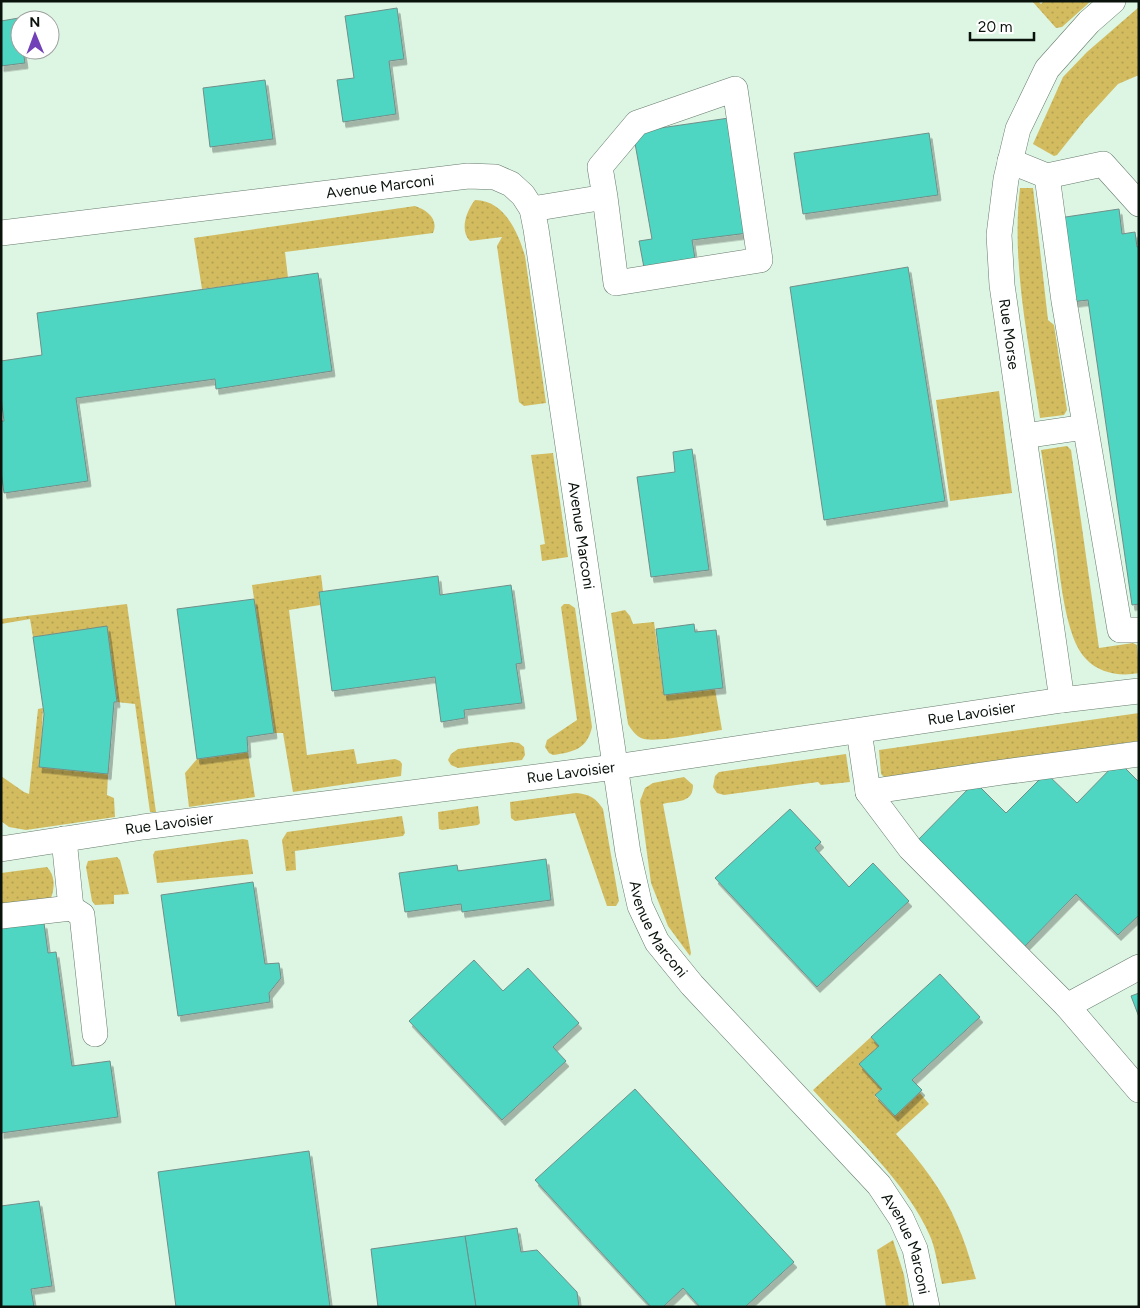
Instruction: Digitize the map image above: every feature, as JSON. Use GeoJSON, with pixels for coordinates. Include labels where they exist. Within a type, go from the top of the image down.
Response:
{"type":"FeatureCollection","features":[{"type":"Feature","properties":{"kind":"street","name":"Rue Morse"},"geometry":{"type":"LineString","coordinates":[[1062,700],[1002,285],[999,235],[1006,179],[1018,129],[1048,69],[1089,22],[1113,1]]}},
{"type":"Feature","properties":{"kind":"street"},"geometry":{"type":"LineString","coordinates":[[735,89],[760,260],[616,283],[605,197],[600,167],[637,123],[735,89]]}},
{"type":"Feature","properties":{"kind":"street"},"geometry":{"type":"LineString","coordinates":[[1010,161],[1047,176],[1103,164],[1139,204]]}},
{"type":"Feature","properties":{"kind":"street","name":"Avenue Marconi"},"geometry":{"type":"LineString","coordinates":[[1,234],[468,176],[495,177],[511,184],[523,195],[532,209],[628,853],[640,906],[657,942],[692,985],[879,1185],[901,1218],[916,1249],[927,1307]]}},
{"type":"Feature","properties":{"kind":"street"},"geometry":{"type":"LineString","coordinates":[[1047,176],[1064,301],[1120,630],[1139,630]]}},
{"type":"Feature","properties":{"kind":"street"},"geometry":{"type":"LineString","coordinates":[[532,209],[605,197]]}},
{"type":"Feature","properties":{"kind":"street"},"geometry":{"type":"LineString","coordinates":[[1024,436],[1085,427]]}},
{"type":"Feature","properties":{"kind":"street","name":"Rue Lavoisier"},"geometry":{"type":"LineString","coordinates":[[1,849],[143,827],[615,767],[1062,700],[1139,691]]}},
{"type":"Feature","properties":{"kind":"street"},"geometry":{"type":"LineString","coordinates":[[859,731],[868,792],[910,848],[1067,1006],[1139,1090]]}},
{"type":"Feature","properties":{"kind":"street"},"geometry":{"type":"LineString","coordinates":[[868,792],[1139,754]]}},
{"type":"Feature","properties":{"kind":"street"},"geometry":{"type":"LineString","coordinates":[[64,839],[71,908]]}},
{"type":"Feature","properties":{"kind":"street"},"geometry":{"type":"LineString","coordinates":[[1,916],[71,908],[82,915],[95,1034]]}},
{"type":"Feature","properties":{"kind":"street"},"geometry":{"type":"LineString","coordinates":[[1067,1006],[1139,967]]}},
{"type":"Feature","properties":{"kind":"shaded area"},"geometry":{"type":"Polygon","coordinates":[[[1032,1],[1038,1],[1041,4],[1044,1],[1091,1],[1062,27],[1056,28],[1032,1]]]}},
{"type":"Feature","properties":{"kind":"shaded area"},"geometry":{"type":"Polygon","coordinates":[[[1139,7],[1139,75],[1118,84],[1085,120],[1057,155],[1054,156],[1033,144],[1063,77],[1087,52],[1139,7]]]}},
{"type":"Feature","properties":{"kind":"shaded area"},"geometry":{"type":"Polygon","coordinates":[[[1020,188],[1033,188],[1048,320],[1054,325],[1067,410],[1064,415],[1040,418],[1019,275],[1018,217],[1020,188]]]}},
{"type":"Feature","properties":{"kind":"shaded area"},"geometry":{"type":"Polygon","coordinates":[[[475,200],[485,201],[502,211],[514,228],[522,247],[525,256],[546,403],[524,406],[519,402],[497,246],[502,237],[470,241],[465,231],[465,220],[475,200]]]}},
{"type":"Feature","properties":{"kind":"shaded area"},"geometry":{"type":"Polygon","coordinates":[[[415,206],[424,210],[433,219],[433,233],[285,252],[288,278],[202,289],[194,238],[415,206]]]}},
{"type":"Feature","properties":{"kind":"shaded area"},"geometry":{"type":"Polygon","coordinates":[[[999,391],[1012,493],[950,501],[936,400],[999,391]]]}},
{"type":"Feature","properties":{"kind":"shaded area"},"geometry":{"type":"Polygon","coordinates":[[[1067,446],[1071,450],[1099,648],[1133,643],[1137,645],[1139,673],[1110,673],[1091,664],[1079,649],[1068,621],[1041,450],[1067,446]]]}},
{"type":"Feature","properties":{"kind":"shaded area"},"geometry":{"type":"Polygon","coordinates":[[[553,453],[568,557],[542,561],[540,545],[545,544],[531,455],[553,453]]]}},
{"type":"Feature","properties":{"kind":"shaded area"},"geometry":{"type":"Polygon","coordinates":[[[321,575],[323,591],[319,592],[320,605],[289,610],[307,755],[354,749],[357,764],[395,759],[400,761],[402,764],[401,776],[293,792],[283,733],[274,733],[252,585],[321,575]]]}},
{"type":"Feature","properties":{"kind":"shaded area"},"geometry":{"type":"Polygon","coordinates":[[[127,604],[156,812],[150,812],[135,704],[117,702],[107,627],[33,637],[30,619],[1,624],[1,619],[127,604]]]}},
{"type":"Feature","properties":{"kind":"shaded area"},"geometry":{"type":"Polygon","coordinates":[[[564,604],[569,604],[575,608],[592,727],[583,745],[573,751],[553,755],[545,747],[547,740],[577,720],[561,607],[564,604]]]}},
{"type":"Feature","properties":{"kind":"shaded area"},"geometry":{"type":"Polygon","coordinates":[[[625,610],[633,624],[654,622],[664,695],[715,689],[722,730],[656,740],[641,738],[633,732],[628,724],[611,613],[625,610]]]}},
{"type":"Feature","properties":{"kind":"shaded area"},"geometry":{"type":"Polygon","coordinates":[[[43,708],[40,767],[108,774],[107,795],[114,798],[115,817],[26,830],[9,827],[1,821],[1,776],[29,794],[38,709],[43,708]]]}},
{"type":"Feature","properties":{"kind":"shaded area"},"geometry":{"type":"Polygon","coordinates":[[[1139,713],[1139,741],[884,777],[881,774],[879,750],[1139,713]]]}},
{"type":"Feature","properties":{"kind":"shaded area"},"geometry":{"type":"Polygon","coordinates":[[[511,742],[519,743],[524,747],[525,755],[522,760],[458,768],[451,765],[448,760],[451,754],[458,749],[511,742]]]}},
{"type":"Feature","properties":{"kind":"shaded area"},"geometry":{"type":"Polygon","coordinates":[[[248,752],[255,797],[189,807],[185,773],[197,759],[248,752]]]}},
{"type":"Feature","properties":{"kind":"shaded area"},"geometry":{"type":"Polygon","coordinates":[[[846,754],[850,782],[821,785],[818,782],[724,795],[717,793],[713,787],[715,776],[719,772],[846,754]]]}},
{"type":"Feature","properties":{"kind":"shaded area"},"geometry":{"type":"Polygon","coordinates":[[[684,777],[693,785],[690,795],[683,800],[663,804],[691,953],[690,956],[668,926],[651,883],[640,801],[645,788],[653,783],[684,777]]]}},
{"type":"Feature","properties":{"kind":"shaded area"},"geometry":{"type":"Polygon","coordinates":[[[576,793],[592,797],[603,809],[619,901],[616,906],[607,906],[575,813],[515,821],[511,818],[510,802],[576,793]]]}},
{"type":"Feature","properties":{"kind":"shaded area"},"geometry":{"type":"Polygon","coordinates":[[[478,806],[480,823],[478,825],[439,829],[438,812],[478,806]]]}},
{"type":"Feature","properties":{"kind":"shaded area"},"geometry":{"type":"Polygon","coordinates":[[[402,816],[405,833],[403,836],[295,851],[296,870],[286,871],[282,840],[287,832],[402,816]]]}},
{"type":"Feature","properties":{"kind":"shaded area"},"geometry":{"type":"Polygon","coordinates":[[[243,839],[248,840],[253,874],[157,883],[153,855],[155,851],[243,839]]]}},
{"type":"Feature","properties":{"kind":"shaded area"},"geometry":{"type":"Polygon","coordinates":[[[117,857],[120,860],[129,894],[114,895],[114,904],[95,905],[92,901],[86,867],[88,861],[117,857]]]}},
{"type":"Feature","properties":{"kind":"shaded area"},"geometry":{"type":"Polygon","coordinates":[[[47,867],[54,881],[51,898],[1,907],[1,873],[47,867]]]}},
{"type":"Feature","properties":{"kind":"shaded area"},"geometry":{"type":"Polygon","coordinates":[[[871,1037],[879,1046],[882,1089],[875,1096],[894,1116],[920,1093],[929,1104],[896,1134],[922,1165],[945,1199],[962,1237],[976,1279],[942,1284],[930,1236],[908,1197],[877,1159],[813,1090],[871,1037]]]}},
{"type":"Feature","properties":{"kind":"shaded area"},"geometry":{"type":"Polygon","coordinates":[[[893,1240],[904,1275],[909,1307],[886,1307],[877,1250],[893,1240]]]}},
{"type":"Feature","properties":{"kind":"building"},"geometry":{"type":"Polygon","coordinates":[[[397,8],[404,59],[389,61],[396,114],[343,122],[337,80],[354,78],[345,16],[397,8]]]}},
{"type":"Feature","properties":{"kind":"building"},"geometry":{"type":"Polygon","coordinates":[[[10,20],[10,60],[25,60],[25,63],[1,66],[1,21],[10,20]]]}},
{"type":"Feature","properties":{"kind":"building"},"geometry":{"type":"Polygon","coordinates":[[[265,80],[273,139],[210,147],[203,88],[265,80]]]}},
{"type":"Feature","properties":{"kind":"building"},"geometry":{"type":"Polygon","coordinates":[[[729,118],[748,233],[692,240],[696,265],[645,273],[639,241],[652,239],[633,132],[729,118]]]}},
{"type":"Feature","properties":{"kind":"building"},"geometry":{"type":"Polygon","coordinates":[[[929,133],[938,195],[803,214],[794,153],[929,133]]]}},
{"type":"Feature","properties":{"kind":"building"},"geometry":{"type":"Polygon","coordinates":[[[1119,209],[1122,234],[1135,232],[1137,247],[1139,247],[1139,604],[1132,605],[1088,300],[1071,302],[1059,218],[1119,209]]]}},
{"type":"Feature","properties":{"kind":"building"},"geometry":{"type":"Polygon","coordinates":[[[908,267],[945,501],[824,520],[790,287],[908,267]]]}},
{"type":"Feature","properties":{"kind":"building"},"geometry":{"type":"Polygon","coordinates":[[[318,273],[332,371],[216,389],[215,379],[76,398],[88,481],[4,493],[1,471],[1,421],[4,421],[1,397],[1,361],[42,355],[37,313],[318,273]]]}},
{"type":"Feature","properties":{"kind":"building"},"geometry":{"type":"Polygon","coordinates":[[[692,449],[709,570],[651,577],[637,477],[675,472],[673,452],[692,449]]]}},
{"type":"Feature","properties":{"kind":"building"},"geometry":{"type":"Polygon","coordinates":[[[438,576],[440,595],[511,585],[522,663],[516,664],[522,703],[464,710],[465,718],[441,722],[435,677],[332,691],[319,592],[438,576]]]}},
{"type":"Feature","properties":{"kind":"building"},"geometry":{"type":"Polygon","coordinates":[[[254,599],[274,733],[247,737],[248,752],[197,759],[177,609],[254,599]]]}},
{"type":"Feature","properties":{"kind":"building"},"geometry":{"type":"Polygon","coordinates":[[[694,624],[695,632],[716,630],[723,688],[664,695],[656,629],[694,624]]]}},
{"type":"Feature","properties":{"kind":"building"},"geometry":{"type":"Polygon","coordinates":[[[107,626],[117,702],[114,702],[108,774],[39,767],[44,714],[33,637],[107,626]]]}},
{"type":"Feature","properties":{"kind":"building"},"geometry":{"type":"Polygon","coordinates":[[[1118,761],[1139,782],[1139,915],[1118,935],[1076,894],[1023,948],[915,843],[975,782],[1006,813],[1046,773],[1077,803],[1118,761]]]}},
{"type":"Feature","properties":{"kind":"building"},"geometry":{"type":"Polygon","coordinates":[[[790,809],[821,842],[815,848],[849,887],[873,863],[909,901],[817,987],[715,878],[790,809]]]}},
{"type":"Feature","properties":{"kind":"building"},"geometry":{"type":"Polygon","coordinates":[[[546,859],[551,900],[462,912],[461,904],[405,912],[399,873],[457,865],[458,871],[546,859]]]}},
{"type":"Feature","properties":{"kind":"building"},"geometry":{"type":"Polygon","coordinates":[[[253,882],[265,964],[279,963],[281,978],[269,993],[270,1002],[178,1016],[161,895],[253,882]]]}},
{"type":"Feature","properties":{"kind":"building"},"geometry":{"type":"Polygon","coordinates":[[[44,923],[48,953],[56,952],[72,1066],[110,1061],[118,1117],[1,1133],[1,928],[44,923]]]}},
{"type":"Feature","properties":{"kind":"building"},"geometry":{"type":"Polygon","coordinates":[[[474,960],[503,991],[528,968],[579,1023],[553,1047],[566,1061],[502,1120],[409,1021],[474,960]]]}},
{"type":"Feature","properties":{"kind":"building"},"geometry":{"type":"Polygon","coordinates":[[[940,974],[980,1017],[912,1080],[922,1090],[895,1116],[875,1095],[882,1089],[859,1064],[879,1046],[871,1037],[940,974]]]}},
{"type":"Feature","properties":{"kind":"building"},"geometry":{"type":"Polygon","coordinates":[[[1139,993],[1139,1017],[1131,996],[1139,993]]]}},
{"type":"Feature","properties":{"kind":"building"},"geometry":{"type":"Polygon","coordinates":[[[635,1089],[794,1262],[745,1307],[700,1307],[683,1288],[663,1307],[651,1307],[535,1180],[635,1089]]]}},
{"type":"Feature","properties":{"kind":"building"},"geometry":{"type":"Polygon","coordinates":[[[309,1151],[330,1307],[176,1307],[158,1172],[309,1151]]]}},
{"type":"Feature","properties":{"kind":"building"},"geometry":{"type":"Polygon","coordinates":[[[39,1201],[52,1286],[31,1289],[34,1307],[1,1307],[1,1206],[39,1201]]]}},
{"type":"Feature","properties":{"kind":"building"},"geometry":{"type":"Polygon","coordinates":[[[517,1228],[521,1252],[537,1250],[577,1292],[579,1307],[476,1307],[465,1236],[517,1228]]]}},
{"type":"Feature","properties":{"kind":"building"},"geometry":{"type":"Polygon","coordinates":[[[465,1236],[476,1307],[378,1307],[371,1249],[465,1236]]]}}]}
